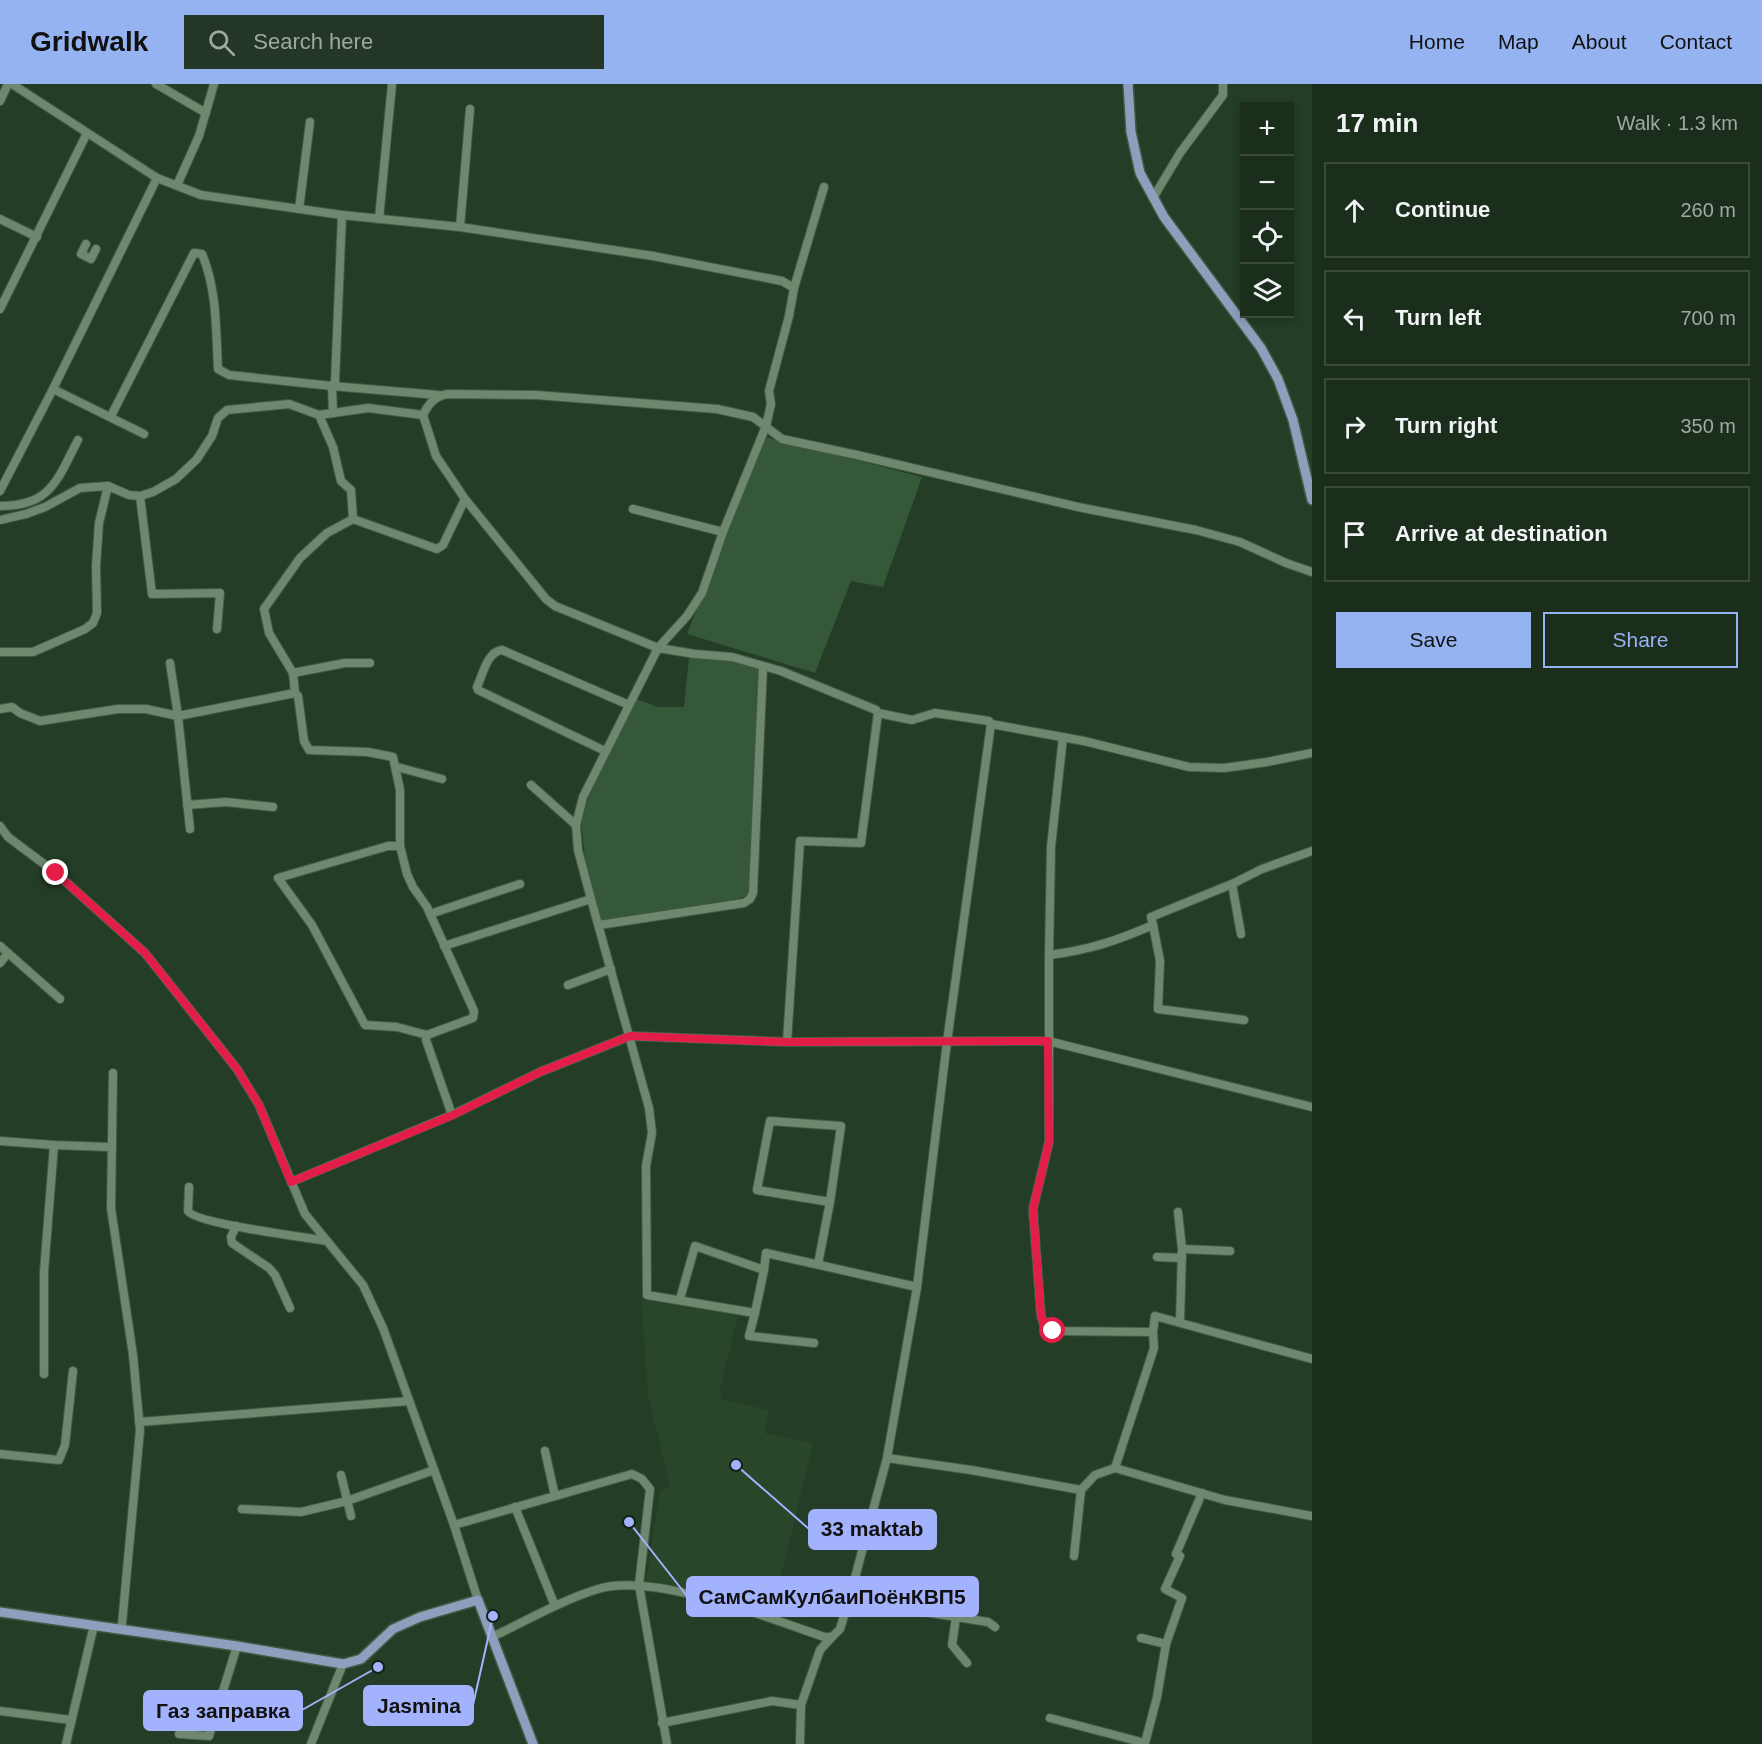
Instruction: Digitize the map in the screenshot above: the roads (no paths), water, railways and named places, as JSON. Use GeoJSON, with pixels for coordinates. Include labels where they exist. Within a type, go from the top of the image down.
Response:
{"type":"FeatureCollection","features":[{"type":"Feature","properties":{"kind":"main road"},"geometry":{"type":"LineString","coordinates":[[1129,88],[1131,132],[1140,173],[1164,217],[1261,348],[1278,379],[1293,420],[1312,500]]}},
{"type":"Feature","properties":{"kind":"main road"},"geometry":{"type":"LineString","coordinates":[[0,1612],[237,1646],[343,1664],[361,1659],[393,1629],[420,1617],[478,1600],[494,1636],[533,1744]]}},
{"type":"Feature","properties":{"kind":"street"},"geometry":{"type":"LineString","coordinates":[[0,101],[8,84]]}},
{"type":"Feature","properties":{"kind":"street"},"geometry":{"type":"LineString","coordinates":[[12,84],[157,178],[201,195],[342,215],[460,227],[653,256],[782,281],[794,288]]}},
{"type":"Feature","properties":{"kind":"street"},"geometry":{"type":"LineString","coordinates":[[156,84],[206,113]]}},
{"type":"Feature","properties":{"kind":"street"},"geometry":{"type":"LineString","coordinates":[[177,185],[199,136],[214,84]]}},
{"type":"Feature","properties":{"kind":"street"},"geometry":{"type":"LineString","coordinates":[[379,219],[392,84]]}},
{"type":"Feature","properties":{"kind":"street"},"geometry":{"type":"LineString","coordinates":[[1153,198],[1180,153],[1223,95],[1223,84]]}},
{"type":"Feature","properties":{"kind":"street"},"geometry":{"type":"LineString","coordinates":[[460,227],[470,109]]}},
{"type":"Feature","properties":{"kind":"street"},"geometry":{"type":"LineString","coordinates":[[299,209],[310,122]]}},
{"type":"Feature","properties":{"kind":"street"},"geometry":{"type":"LineString","coordinates":[[0,309],[87,133]]}},
{"type":"Feature","properties":{"kind":"street"},"geometry":{"type":"LineString","coordinates":[[0,491],[157,178]]}},
{"type":"Feature","properties":{"kind":"street"},"geometry":{"type":"LineString","coordinates":[[755,1312],[647,1295],[646,1166],[652,1133],[649,1108],[578,850],[576,825],[583,796],[658,648],[687,616],[702,593],[723,532],[766,426],[771,404],[769,391],[794,288],[824,186]]}},
{"type":"Feature","properties":{"kind":"street"},"geometry":{"type":"LineString","coordinates":[[333,413],[332,386],[342,215]]}},
{"type":"Feature","properties":{"kind":"street"},"geometry":{"type":"LineString","coordinates":[[0,219],[37,237]]}},
{"type":"Feature","properties":{"kind":"street"},"geometry":{"type":"LineString","coordinates":[[86,244],[81,254],[91,259],[96,249]]}},
{"type":"Feature","properties":{"kind":"street"},"geometry":{"type":"LineString","coordinates":[[111,416],[194,253],[201,254],[205,262],[214,303],[218,369],[228,375],[438,395],[448,393],[536,395],[717,409],[753,417],[782,439],[1078,507],[1196,530],[1229,539],[1312,572]]}},
{"type":"Feature","properties":{"kind":"street"},"geometry":{"type":"LineString","coordinates":[[53,389],[144,434]]}},
{"type":"Feature","properties":{"kind":"street"},"geometry":{"type":"LineString","coordinates":[[438,395],[423,415],[436,456],[465,499],[546,599],[555,606],[658,648],[732,657],[781,671],[876,710],[878,713],[912,720],[935,713],[990,721],[991,724],[1063,737],[1190,767],[1224,768],[1312,753]]}},
{"type":"Feature","properties":{"kind":"street"},"geometry":{"type":"LineString","coordinates":[[0,520],[36,510],[80,488],[108,486],[129,495],[140,496],[153,492],[177,479],[197,459],[212,436],[218,418],[227,410],[289,404],[319,415],[368,408],[423,415]]}},
{"type":"Feature","properties":{"kind":"street"},"geometry":{"type":"LineString","coordinates":[[319,415],[333,447],[341,481],[351,490],[353,519]]}},
{"type":"Feature","properties":{"kind":"street"},"geometry":{"type":"LineString","coordinates":[[0,506],[15,506],[52,489],[78,441]]}},
{"type":"Feature","properties":{"kind":"street"},"geometry":{"type":"LineString","coordinates":[[0,652],[33,652],[85,629],[93,623],[97,613],[96,566],[99,523],[108,486]]}},
{"type":"Feature","properties":{"kind":"street"},"geometry":{"type":"LineString","coordinates":[[140,496],[152,594],[220,593],[217,629]]}},
{"type":"Feature","properties":{"kind":"street"},"geometry":{"type":"LineString","coordinates":[[400,846],[388,846],[278,878],[312,925],[365,1025],[397,1027],[427,1035],[473,1018],[474,1011],[430,914],[413,887],[400,846],[400,790],[397,767],[393,757],[389,755],[309,750],[304,741],[293,673],[269,633],[264,609],[300,558],[327,533],[353,519],[437,549],[443,545],[465,499]]}},
{"type":"Feature","properties":{"kind":"street"},"geometry":{"type":"LineString","coordinates":[[633,509],[723,532]]}},
{"type":"Feature","properties":{"kind":"street"},"geometry":{"type":"LineString","coordinates":[[605,751],[478,690],[477,687],[491,655],[495,651],[502,650],[629,705]]}},
{"type":"Feature","properties":{"kind":"street"},"geometry":{"type":"LineString","coordinates":[[170,663],[190,830]]}},
{"type":"Feature","properties":{"kind":"street"},"geometry":{"type":"LineString","coordinates":[[293,673],[345,663],[370,663]]}},
{"type":"Feature","properties":{"kind":"street"},"geometry":{"type":"LineString","coordinates":[[599,926],[744,903],[750,899],[753,892],[763,666]]}},
{"type":"Feature","properties":{"kind":"street"},"geometry":{"type":"LineString","coordinates":[[0,709],[12,707],[40,721],[117,709],[146,709],[178,716],[295,693]]}},
{"type":"Feature","properties":{"kind":"street"},"geometry":{"type":"LineString","coordinates":[[786,1042],[800,841],[861,843],[878,713]]}},
{"type":"Feature","properties":{"kind":"street"},"geometry":{"type":"LineString","coordinates":[[800,1744],[801,1705],[820,1650],[840,1629],[887,1458],[917,1287],[947,1042],[991,724]]}},
{"type":"Feature","properties":{"kind":"street"},"geometry":{"type":"LineString","coordinates":[[1063,737],[1051,847],[1048,956],[1049,1142],[1033,1209],[1041,1316],[1045,1327],[1053,1331],[1153,1332]]}},
{"type":"Feature","properties":{"kind":"street"},"geometry":{"type":"LineString","coordinates":[[397,767],[442,779]]}},
{"type":"Feature","properties":{"kind":"street"},"geometry":{"type":"LineString","coordinates":[[531,785],[576,825]]}},
{"type":"Feature","properties":{"kind":"street"},"geometry":{"type":"LineString","coordinates":[[187,805],[226,802],[273,807]]}},
{"type":"Feature","properties":{"kind":"street"},"geometry":{"type":"LineString","coordinates":[[0,826],[8,837],[56,873],[145,953],[237,1069],[259,1105],[305,1214],[363,1285],[383,1328],[478,1600]]}},
{"type":"Feature","properties":{"kind":"street"},"geometry":{"type":"LineString","coordinates":[[1244,1020],[1158,1010],[1160,961],[1151,918],[1232,884],[1262,868],[1312,851]]}},
{"type":"Feature","properties":{"kind":"street"},"geometry":{"type":"LineString","coordinates":[[430,914],[519,884]]}},
{"type":"Feature","properties":{"kind":"street"},"geometry":{"type":"LineString","coordinates":[[1232,884],[1241,934]]}},
{"type":"Feature","properties":{"kind":"street"},"geometry":{"type":"LineString","coordinates":[[444,946],[591,899]]}},
{"type":"Feature","properties":{"kind":"street"},"geometry":{"type":"LineString","coordinates":[[1048,956],[1084,951],[1153,925]]}},
{"type":"Feature","properties":{"kind":"street"},"geometry":{"type":"LineString","coordinates":[[0,946],[60,999]]}},
{"type":"Feature","properties":{"kind":"street"},"geometry":{"type":"LineString","coordinates":[[0,963],[8,953]]}},
{"type":"Feature","properties":{"kind":"street"},"geometry":{"type":"LineString","coordinates":[[568,985],[611,969]]}},
{"type":"Feature","properties":{"kind":"street"},"geometry":{"type":"LineString","coordinates":[[427,1035],[426,1045],[453,1115]]}},
{"type":"Feature","properties":{"kind":"street"},"geometry":{"type":"LineString","coordinates":[[291,1182],[453,1115],[540,1072],[630,1036],[786,1042],[1048,1041],[1312,1107]]}},
{"type":"Feature","properties":{"kind":"street"},"geometry":{"type":"LineString","coordinates":[[113,1072],[111,1208],[133,1355],[139,1422],[122,1624],[119,1629]]}},
{"type":"Feature","properties":{"kind":"street"},"geometry":{"type":"LineString","coordinates":[[818,1264],[830,1202],[841,1126],[770,1121],[757,1190],[830,1202]]}},
{"type":"Feature","properties":{"kind":"street"},"geometry":{"type":"LineString","coordinates":[[0,1141],[109,1147],[112,1150]]}},
{"type":"Feature","properties":{"kind":"street"},"geometry":{"type":"LineString","coordinates":[[44,1374],[44,1272],[54,1145]]}},
{"type":"Feature","properties":{"kind":"street"},"geometry":{"type":"LineString","coordinates":[[189,1187],[188,1211],[191,1215],[236,1226],[327,1241]]}},
{"type":"Feature","properties":{"kind":"street"},"geometry":{"type":"LineString","coordinates":[[1178,1212],[1182,1249],[1180,1322]]}},
{"type":"Feature","properties":{"kind":"street"},"geometry":{"type":"LineString","coordinates":[[236,1226],[231,1237],[232,1243],[269,1268],[275,1275],[290,1308]]}},
{"type":"Feature","properties":{"kind":"street"},"geometry":{"type":"LineString","coordinates":[[680,1299],[695,1246],[764,1270]]}},
{"type":"Feature","properties":{"kind":"street"},"geometry":{"type":"LineString","coordinates":[[1182,1249],[1230,1251]]}},
{"type":"Feature","properties":{"kind":"street"},"geometry":{"type":"LineString","coordinates":[[814,1342],[749,1336],[766,1254],[917,1287]]}},
{"type":"Feature","properties":{"kind":"street"},"geometry":{"type":"LineString","coordinates":[[1157,1257],[1182,1258]]}},
{"type":"Feature","properties":{"kind":"street"},"geometry":{"type":"LineString","coordinates":[[1115,1468],[1154,1348],[1155,1316],[1312,1359]]}},
{"type":"Feature","properties":{"kind":"street"},"geometry":{"type":"LineString","coordinates":[[0,1454],[59,1460],[65,1445],[73,1371]]}},
{"type":"Feature","properties":{"kind":"street"},"geometry":{"type":"LineString","coordinates":[[139,1422],[409,1401]]}},
{"type":"Feature","properties":{"kind":"street"},"geometry":{"type":"LineString","coordinates":[[546,1451],[555,1496]]}},
{"type":"Feature","properties":{"kind":"street"},"geometry":{"type":"LineString","coordinates":[[887,1458],[1081,1490]]}},
{"type":"Feature","properties":{"kind":"street"},"geometry":{"type":"LineString","coordinates":[[1074,1556],[1081,1490],[1095,1475],[1115,1468],[1225,1500],[1312,1516]]}},
{"type":"Feature","properties":{"kind":"street"},"geometry":{"type":"LineString","coordinates":[[242,1509],[301,1512],[347,1501],[434,1470]]}},
{"type":"Feature","properties":{"kind":"street"},"geometry":{"type":"LineString","coordinates":[[454,1526],[632,1474],[642,1479],[650,1489],[639,1585],[666,1744]]}},
{"type":"Feature","properties":{"kind":"street"},"geometry":{"type":"LineString","coordinates":[[341,1475],[351,1516]]}},
{"type":"Feature","properties":{"kind":"street"},"geometry":{"type":"LineString","coordinates":[[1050,1718],[1145,1743],[1157,1697],[1166,1644],[1182,1598],[1165,1589],[1180,1556],[1176,1554],[1202,1493]]}},
{"type":"Feature","properties":{"kind":"street"},"geometry":{"type":"LineString","coordinates":[[515,1507],[555,1606]]}},
{"type":"Feature","properties":{"kind":"street"},"geometry":{"type":"LineString","coordinates":[[494,1636],[555,1606],[600,1588],[639,1585],[666,1589],[746,1611],[824,1637],[832,1637]]}},
{"type":"Feature","properties":{"kind":"street"},"geometry":{"type":"LineString","coordinates":[[849,1600],[988,1622],[995,1627]]}},
{"type":"Feature","properties":{"kind":"street"},"geometry":{"type":"LineString","coordinates":[[956,1617],[952,1645],[967,1663]]}},
{"type":"Feature","properties":{"kind":"street"},"geometry":{"type":"LineString","coordinates":[[66,1744],[94,1625]]}},
{"type":"Feature","properties":{"kind":"street"},"geometry":{"type":"LineString","coordinates":[[1141,1638],[1166,1644]]}},
{"type":"Feature","properties":{"kind":"street"},"geometry":{"type":"LineString","coordinates":[[179,1734],[209,1736],[237,1646]]}},
{"type":"Feature","properties":{"kind":"street"},"geometry":{"type":"LineString","coordinates":[[311,1744],[343,1664]]}},
{"type":"Feature","properties":{"kind":"street"},"geometry":{"type":"LineString","coordinates":[[662,1723],[772,1701],[801,1705]]}},
{"type":"Feature","properties":{"kind":"street"},"geometry":{"type":"LineString","coordinates":[[0,1711],[71,1720]]}},
{"type":"Feature","properties":{"kind":"place","name":"33 maktab"},"geometry":{"type":"Point","coordinates":[736,1465]}},
{"type":"Feature","properties":{"kind":"place","name":"СамСамКулбаиПоёнКВП5"},"geometry":{"type":"Point","coordinates":[629,1522]}},
{"type":"Feature","properties":{"kind":"place","name":"Jasmina"},"geometry":{"type":"Point","coordinates":[493,1616]}},
{"type":"Feature","properties":{"kind":"place","name":"Газ заправка"},"geometry":{"type":"Point","coordinates":[378,1667]}}]}
